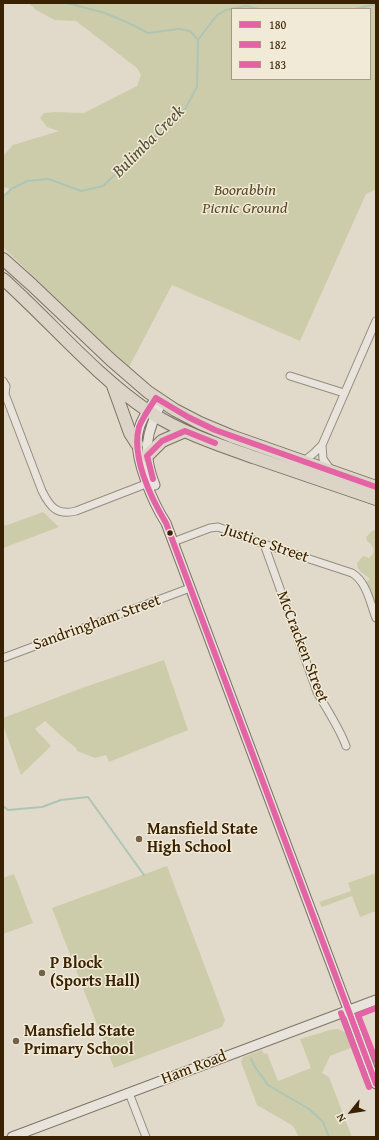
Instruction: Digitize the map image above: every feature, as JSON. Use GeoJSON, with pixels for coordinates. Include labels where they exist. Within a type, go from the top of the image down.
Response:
{"type":"FeatureCollection","features":[{"type":"Feature","properties":{"kind":"highway"},"geometry":{"type":"LineString","coordinates":[[3,259],[84,336],[136,382],[159,400],[188,417],[215,430],[376,487]]}},
{"type":"Feature","properties":{"kind":"highway"},"geometry":{"type":"LineString","coordinates":[[3,279],[82,356],[112,383],[151,413],[205,440],[376,499]]}},
{"type":"Feature","properties":{"kind":"highway"},"geometry":{"type":"LineString","coordinates":[[112,383],[130,433],[137,444]]}},
{"type":"Feature","properties":{"kind":"highway"},"geometry":{"type":"LineString","coordinates":[[147,456],[162,440],[185,431]]}},
{"type":"Feature","properties":{"kind":"main road"},"geometry":{"type":"LineString","coordinates":[[159,400],[151,413],[140,426],[137,444],[139,457],[164,510],[166,523],[173,542],[376,1084]]}},
{"type":"Feature","properties":{"kind":"main road"},"geometry":{"type":"LineString","coordinates":[[151,413],[147,456],[151,482]]}},
{"type":"Feature","properties":{"kind":"main road","name":"Ham Road"},"geometry":{"type":"LineString","coordinates":[[12,1137],[376,1000]]}},
{"type":"Feature","properties":{"kind":"street"},"geometry":{"type":"LineString","coordinates":[[303,462],[322,445],[376,321]]}},
{"type":"Feature","properties":{"kind":"street"},"geometry":{"type":"LineString","coordinates":[[290,376],[344,393]]}},
{"type":"Feature","properties":{"kind":"street"},"geometry":{"type":"LineString","coordinates":[[3,381],[6,386],[4,394],[42,491],[47,501],[54,509],[64,513],[76,511],[151,482]]}},
{"type":"Feature","properties":{"kind":"street"},"geometry":{"type":"LineString","coordinates":[[322,445],[323,459],[333,473]]}},
{"type":"Feature","properties":{"kind":"street","name":"Justice Street"},"geometry":{"type":"LineString","coordinates":[[173,542],[210,528],[218,527],[352,573],[359,577],[376,618]]}},
{"type":"Feature","properties":{"kind":"street","name":"McCracken Street"},"geometry":{"type":"LineString","coordinates":[[264,544],[317,692],[326,710],[342,734],[346,746]]}},
{"type":"Feature","properties":{"kind":"street","name":"Sandringham Street"},"geometry":{"type":"LineString","coordinates":[[3,658],[190,588]]}},
{"type":"Feature","properties":{"kind":"street"},"geometry":{"type":"LineString","coordinates":[[129,1093],[146,1137]]}},
{"type":"Feature","properties":{"kind":"green space","name":"Boorabbin Picnic Ground"},"geometry":{"type":"Polygon","coordinates":[[[29,3],[376,3],[376,189],[366,194],[300,341],[172,285],[129,367],[60,303],[3,247],[3,197],[11,189],[3,187],[3,156],[13,145],[59,131],[47,127],[40,118],[44,113],[84,113],[137,86],[141,75],[137,68],[76,21],[55,20],[36,10],[29,3]]]}},
{"type":"Feature","properties":{"kind":"green space"},"geometry":{"type":"Polygon","coordinates":[[[43,512],[59,527],[3,548],[3,521],[5,526],[43,512]]]}},
{"type":"Feature","properties":{"kind":"green space"},"geometry":{"type":"Polygon","coordinates":[[[376,529],[376,599],[373,601],[366,582],[370,579],[358,569],[357,563],[363,556],[369,558],[373,554],[374,550],[371,544],[367,541],[366,537],[376,529]]]}},
{"type":"Feature","properties":{"kind":"green space"},"geometry":{"type":"Polygon","coordinates":[[[164,660],[188,730],[109,762],[106,755],[95,758],[77,751],[76,748],[45,721],[35,729],[51,746],[21,775],[3,725],[3,718],[82,688],[164,660]]]}},
{"type":"Feature","properties":{"kind":"green space"},"geometry":{"type":"Polygon","coordinates":[[[167,866],[225,1020],[222,1027],[114,1068],[52,908],[167,866]]]}},
{"type":"Feature","properties":{"kind":"green space"},"geometry":{"type":"Polygon","coordinates":[[[376,873],[376,911],[360,917],[352,896],[322,907],[319,902],[351,891],[348,883],[376,873]]]}},
{"type":"Feature","properties":{"kind":"green space"},"geometry":{"type":"Polygon","coordinates":[[[14,874],[33,923],[3,934],[3,878],[14,874]]]}},
{"type":"Feature","properties":{"kind":"green space"},"geometry":{"type":"Polygon","coordinates":[[[338,1029],[349,1034],[353,1047],[330,1056],[322,1073],[329,1077],[352,1137],[299,1137],[293,1126],[257,1105],[241,1062],[243,1057],[262,1050],[264,1054],[267,1053],[278,1081],[311,1068],[300,1039],[338,1029]]]}},
{"type":"Feature","properties":{"kind":"waterway"},"geometry":{"type":"LineString","coordinates":[[67,3],[105,13],[148,33],[179,29],[190,31],[198,40]]}},
{"type":"Feature","properties":{"kind":"waterway","name":"Bulimba Creek"},"geometry":{"type":"LineString","coordinates":[[359,8],[376,4]]}},
{"type":"Feature","properties":{"kind":"waterway","name":"Bulimba Creek"},"geometry":{"type":"LineString","coordinates":[[236,8],[246,6],[255,8]]}},
{"type":"Feature","properties":{"kind":"waterway","name":"Bulimba Creek"},"geometry":{"type":"LineString","coordinates":[[3,197],[11,189],[27,181],[49,179],[81,191],[103,186],[185,109],[197,87],[198,40],[217,15],[231,9]]}},
{"type":"Feature","properties":{"kind":"waterway"},"geometry":{"type":"LineString","coordinates":[[3,806],[8,810],[42,807],[61,800],[88,797],[144,875]]}},
{"type":"Feature","properties":{"kind":"waterway"},"geometry":{"type":"LineString","coordinates":[[251,1059],[268,1085],[309,1109],[323,1122],[329,1137]]}},
{"type":"Feature","properties":{"kind":"transit line","name":"180"},"geometry":{"type":"LineString","coordinates":[[376,487],[215,430],[188,417],[156,398],[139,427],[137,439],[138,451],[144,477],[154,502],[166,523],[376,1084]]}},
{"type":"Feature","properties":{"kind":"transit line","name":"180"},"geometry":{"type":"LineString","coordinates":[[153,479],[147,456],[162,441],[185,431],[215,443]]}},
{"type":"Feature","properties":{"kind":"transit line","name":"183"},"geometry":{"type":"LineString","coordinates":[[376,1008],[358,1015],[376,1061]]}},
{"type":"Feature","properties":{"kind":"transit line","name":"182"},"geometry":{"type":"LineString","coordinates":[[341,1013],[369,1087]]}},
{"type":"Feature","properties":{"kind":"place","name":"Mansfield State High School"},"geometry":{"type":"Point","coordinates":[139,839]}},
{"type":"Feature","properties":{"kind":"place","name":"P Block (Sports Hall)"},"geometry":{"type":"Point","coordinates":[42,973]}},
{"type":"Feature","properties":{"kind":"place","name":"Mansfield State Primary School"},"geometry":{"type":"Point","coordinates":[16,1041]}}]}
